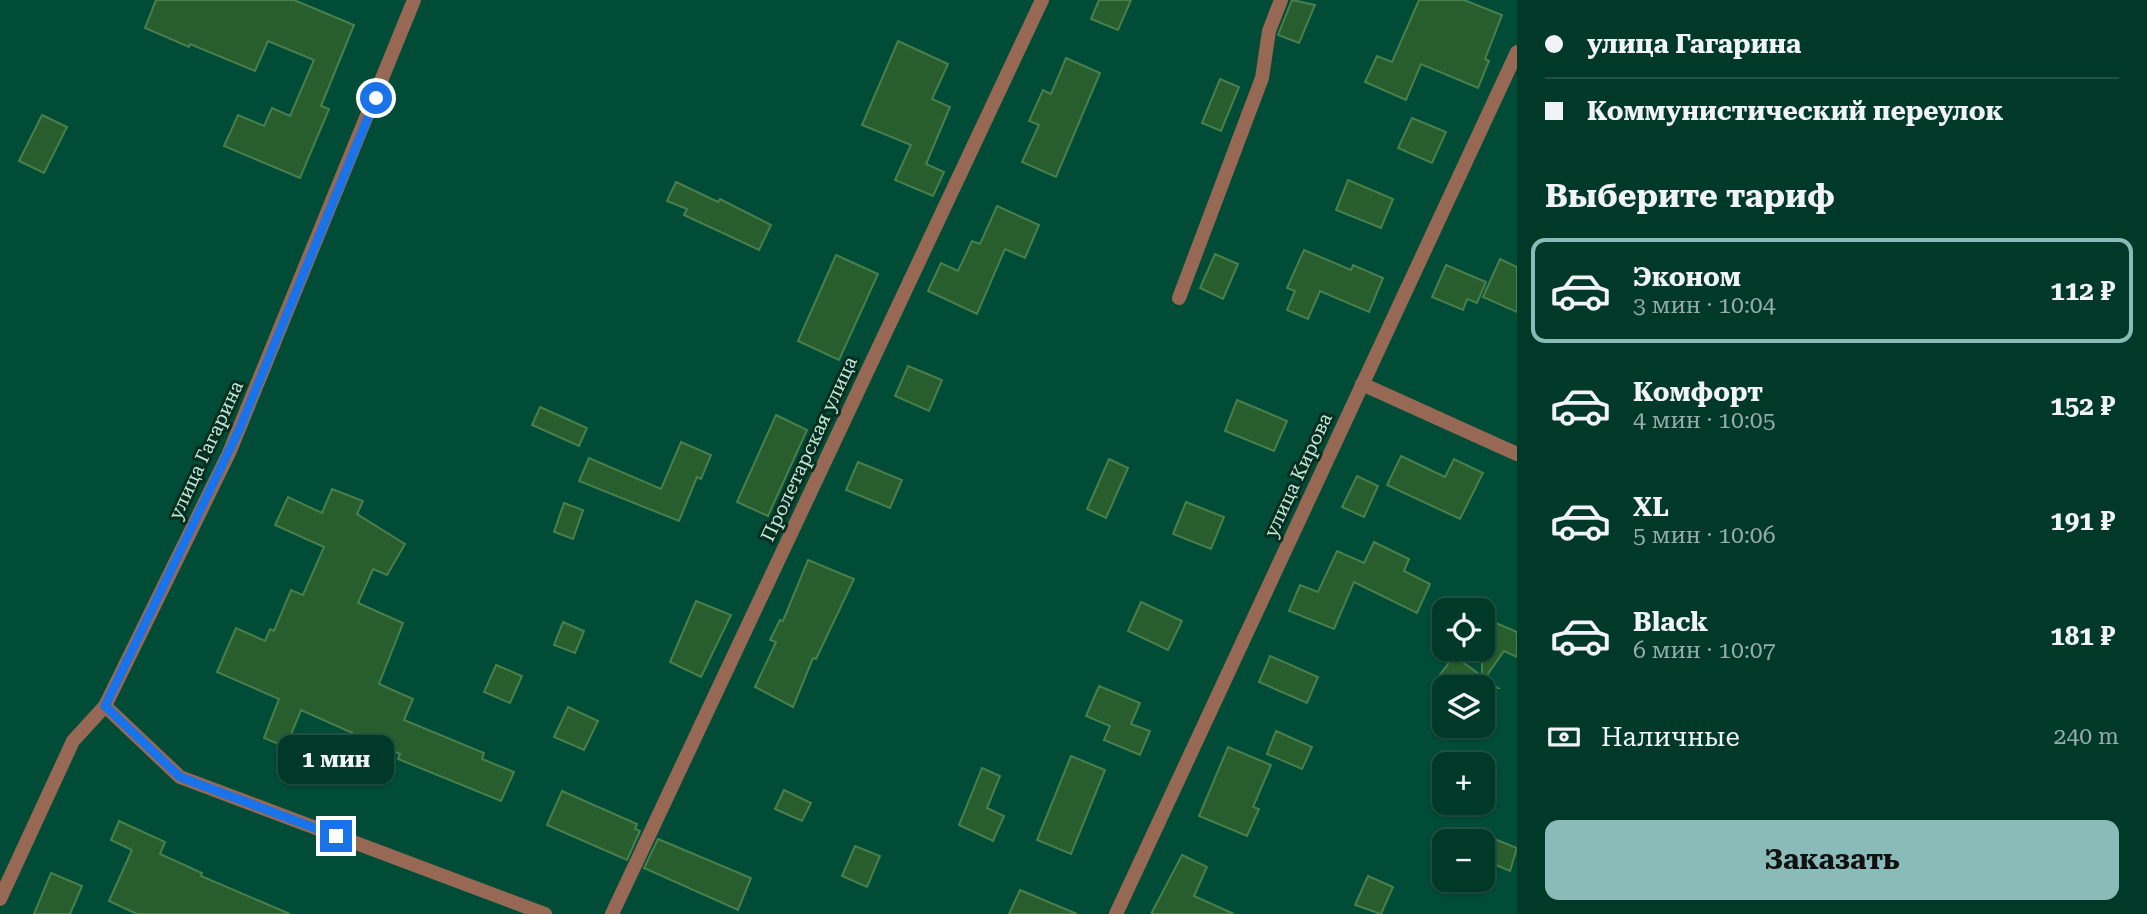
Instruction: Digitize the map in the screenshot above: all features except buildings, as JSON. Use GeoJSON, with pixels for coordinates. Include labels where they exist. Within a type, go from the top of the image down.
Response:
{"type":"FeatureCollection","features":[{"type":"Feature","properties":{"kind":"street","name":"улица Гагарина"},"geometry":{"type":"LineString","coordinates":[[0,899],[73,741],[105,706],[244,419],[414,0]]}},
{"type":"Feature","properties":{"kind":"street","name":"Пролетарская улица"},"geometry":{"type":"LineString","coordinates":[[612,914],[1042,0]]}},
{"type":"Feature","properties":{"kind":"street"},"geometry":{"type":"LineString","coordinates":[[1179,298],[1262,78],[1269,32],[1281,0]]}},
{"type":"Feature","properties":{"kind":"street","name":"улица Кирова"},"geometry":{"type":"LineString","coordinates":[[1116,914],[1517,52]]}},
{"type":"Feature","properties":{"kind":"street"},"geometry":{"type":"LineString","coordinates":[[1362,384],[1517,454]]}},
{"type":"Feature","properties":{"kind":"street"},"geometry":{"type":"LineString","coordinates":[[105,706],[180,777],[545,914]]}},
{"type":"Feature","properties":{"kind":"route"},"geometry":{"type":"LineString","coordinates":[[336,836],[180,777],[105,706],[229,453],[376,98]]}}]}
